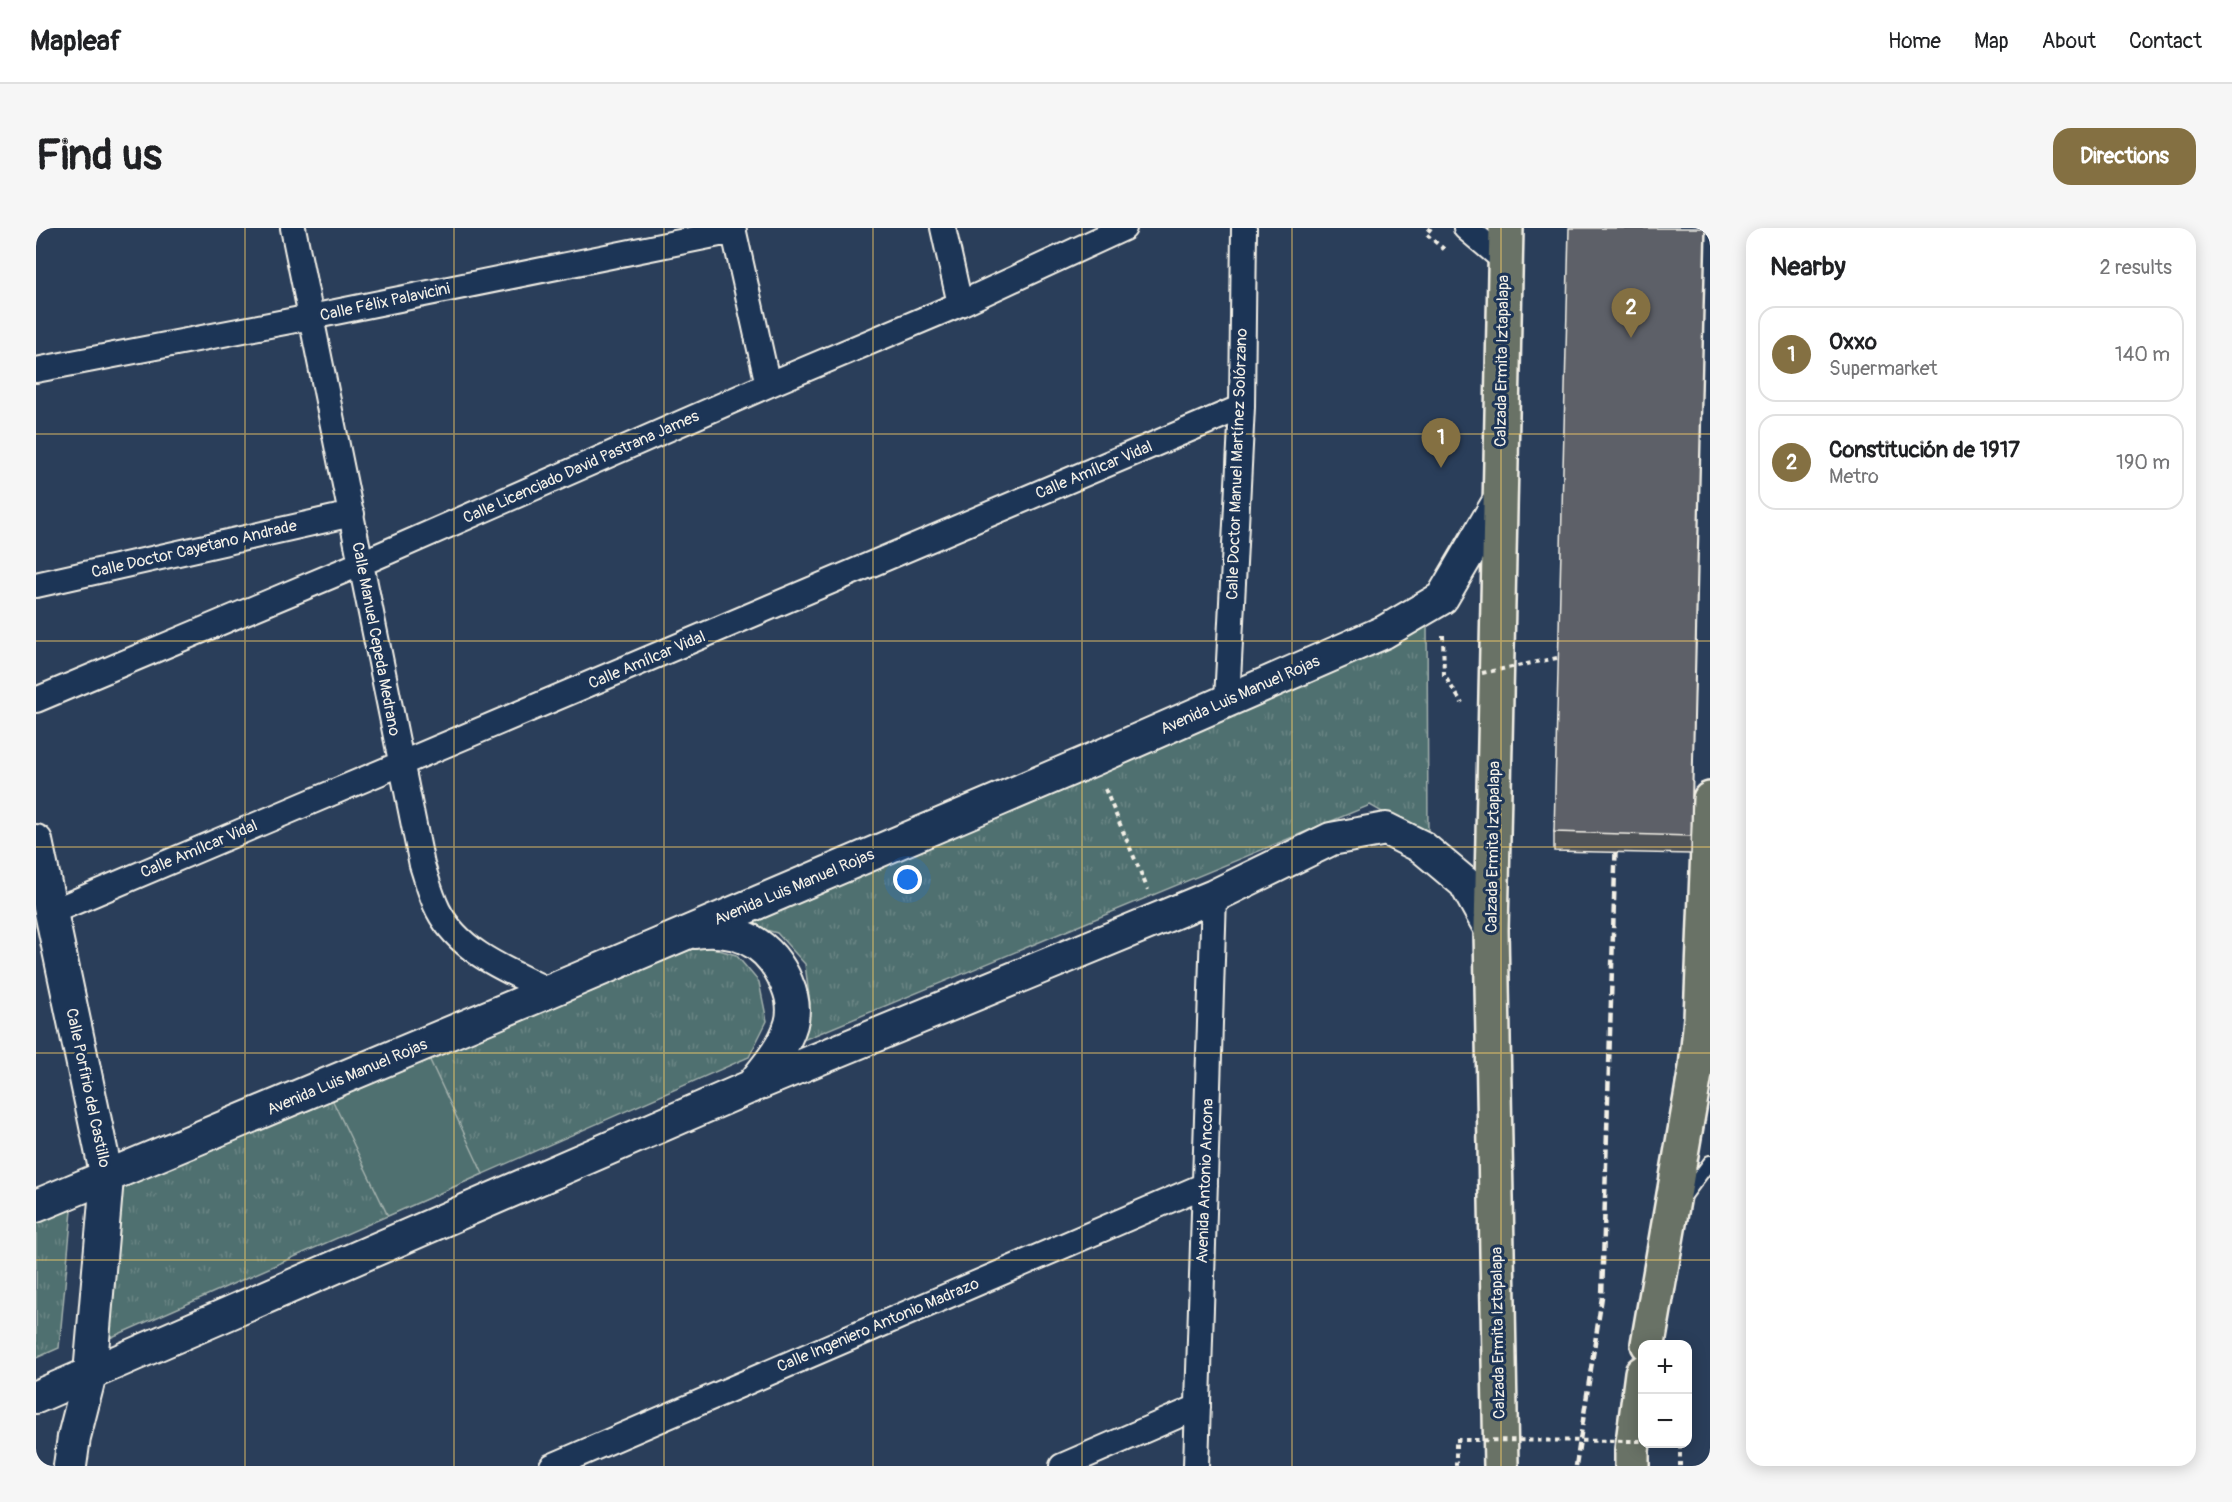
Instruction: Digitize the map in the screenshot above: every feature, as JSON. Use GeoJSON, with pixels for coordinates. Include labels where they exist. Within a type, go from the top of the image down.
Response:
{"type":"FeatureCollection","features":[{"type":"Feature","properties":{"kind":"main road","name":"Calzada Ermita Iztapalapa"},"geometry":{"type":"LineString","coordinates":[[1501,1466],[1491,930],[1505,244]]}},
{"type":"Feature","properties":{"kind":"main road"},"geometry":{"type":"LineString","coordinates":[[1649,1340],[1696,1068],[1701,1018],[1710,799]]}},
{"type":"Feature","properties":{"kind":"main road"},"geometry":{"type":"LineString","coordinates":[[1632,1466],[1639,1394]]}},
{"type":"Feature","properties":{"kind":"street","name":"Calle Manuel Cepeda Medrano"},"geometry":{"type":"LineString","coordinates":[[293,228],[422,865],[438,910],[459,938],[488,960],[550,991]]}},
{"type":"Feature","properties":{"kind":"street"},"geometry":{"type":"LineString","coordinates":[[943,228],[960,304]]}},
{"type":"Feature","properties":{"kind":"street","name":"Calle Licenciado David Pastrana James"},"geometry":{"type":"LineString","coordinates":[[36,700],[362,563],[768,385],[960,304],[1124,228]]}},
{"type":"Feature","properties":{"kind":"street","name":"Calle Doctor Manuel Martínez Solórzano"},"geometry":{"type":"LineString","coordinates":[[1227,700],[1242,407],[1244,228]]}},
{"type":"Feature","properties":{"kind":"street"},"geometry":{"type":"LineString","coordinates":[[1466,228],[1505,244]]}},
{"type":"Feature","properties":{"kind":"street","name":"Calle Félix Palavicini"},"geometry":{"type":"LineString","coordinates":[[36,370],[311,317],[733,229]]}},
{"type":"Feature","properties":{"kind":"street"},"geometry":{"type":"LineString","coordinates":[[733,229],[768,385]]}},
{"type":"Feature","properties":{"kind":"street","name":"Calle Amílcar Vidal"},"geometry":{"type":"LineString","coordinates":[[51,912],[1242,407]]}},
{"type":"Feature","properties":{"kind":"street","name":"Avenida Luis Manuel Rojas"},"geometry":{"type":"LineString","coordinates":[[36,1206],[550,991],[1092,760],[1384,632],[1442,598],[1499,501]]}},
{"type":"Feature","properties":{"kind":"street","name":"Calle Doctor Cayetano Andrade"},"geometry":{"type":"LineString","coordinates":[[36,585],[352,514]]}},
{"type":"Feature","properties":{"kind":"street"},"geometry":{"type":"LineString","coordinates":[[36,1397],[750,1087],[1214,896],[1331,839],[1386,829],[1422,847],[1465,883],[1491,930]]}},
{"type":"Feature","properties":{"kind":"street","name":"Calle Porfirio del Castillo"},"geometry":{"type":"LineString","coordinates":[[36,841],[107,1178],[90,1374],[70,1466]]}},
{"type":"Feature","properties":{"kind":"street","name":"Avenida Antonio Ancona"},"geometry":{"type":"LineString","coordinates":[[1196,1466],[1214,896]]}},
{"type":"Feature","properties":{"kind":"street"},"geometry":{"type":"LineString","coordinates":[[677,936],[696,931],[716,930],[747,938],[773,957],[783,973],[794,1008],[791,1023],[785,1041],[750,1087]]}},
{"type":"Feature","properties":{"kind":"street","name":"Calle Ingeniero Antonio Madrazo"},"geometry":{"type":"LineString","coordinates":[[552,1466],[1204,1185]]}},
{"type":"Feature","properties":{"kind":"street"},"geometry":{"type":"LineString","coordinates":[[1062,1466],[1198,1407]]}},
{"type":"Feature","properties":{"kind":"lane"},"geometry":{"type":"LineString","coordinates":[[1671,1215],[1710,1162]]}},
{"type":"Feature","properties":{"kind":"path"},"geometry":{"type":"LineString","coordinates":[[1426,234],[1431,228]]}},
{"type":"Feature","properties":{"kind":"path"},"geometry":{"type":"LineString","coordinates":[[1482,673],[1559,657],[1570,657]]}},
{"type":"Feature","properties":{"kind":"path"},"geometry":{"type":"LineString","coordinates":[[1092,760],[1160,918]]}},
{"type":"Feature","properties":{"kind":"path"},"geometry":{"type":"LineString","coordinates":[[1456,1466],[1456,1440],[1638,1441]]}},
{"type":"Feature","properties":{"kind":"path"},"geometry":{"type":"LineString","coordinates":[[1680,1448],[1680,1466]]}},
{"type":"Feature","properties":{"kind":"green space"},"geometry":{"type":"Polygon","coordinates":[[[1427,619],[1428,838],[1370,805],[791,1045],[810,1004],[805,964],[777,933],[737,922],[1427,619]]]}},
{"type":"Feature","properties":{"kind":"green space"},"geometry":{"type":"Polygon","coordinates":[[[702,945],[736,955],[759,982],[767,1021],[749,1057],[96,1344],[111,1183],[702,945]]]}},
{"type":"Feature","properties":{"kind":"green space"},"geometry":{"type":"Polygon","coordinates":[[[428,1056],[483,1174],[388,1216],[330,1095],[428,1056]]]}},
{"type":"Feature","properties":{"kind":"green space"},"geometry":{"type":"Polygon","coordinates":[[[73,1200],[59,1348],[36,1358],[36,1216],[73,1200]]]}},
{"type":"Feature","properties":{"kind":"building"},"geometry":{"type":"Polygon","coordinates":[[[1569,228],[1705,228],[1691,836],[1554,832],[1569,228]]]}},
{"type":"Feature","properties":{"kind":"railway"},"geometry":{"type":"LineString","coordinates":[[1576,1466],[1602,1297],[1616,835]]}},
{"type":"Feature","properties":{"kind":"place","name":"Constitución de 1917"},"geometry":{"type":"Point","coordinates":[1631,338]}},
{"type":"Feature","properties":{"kind":"place","name":"Oxxo"},"geometry":{"type":"Point","coordinates":[1441,468]}}]}
